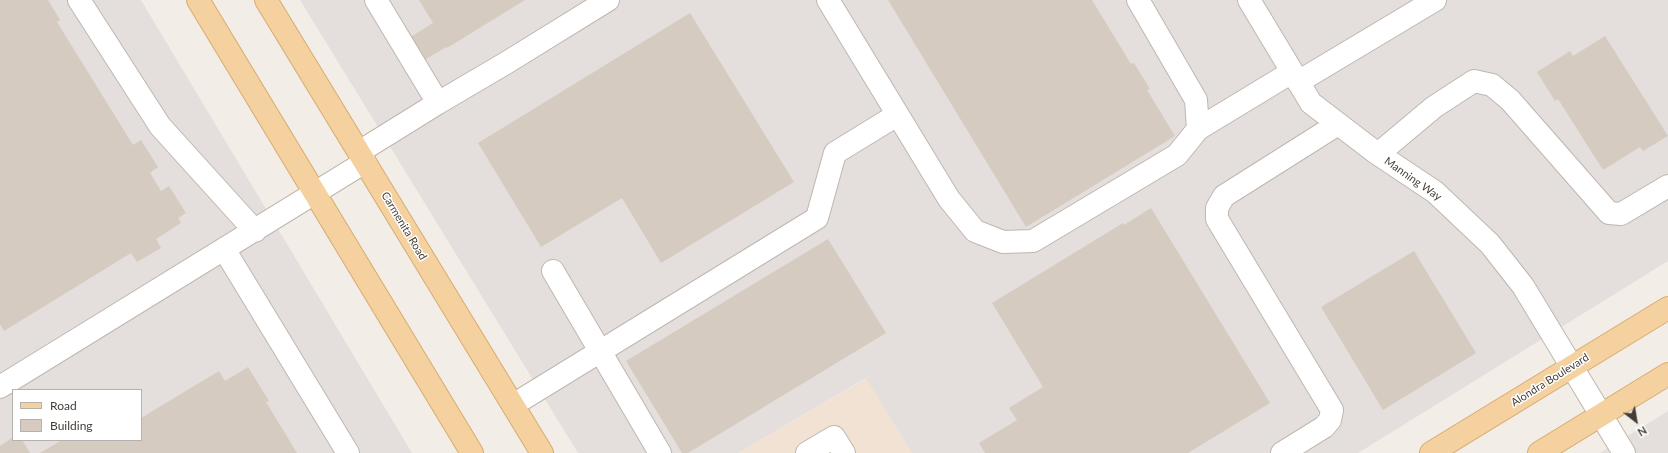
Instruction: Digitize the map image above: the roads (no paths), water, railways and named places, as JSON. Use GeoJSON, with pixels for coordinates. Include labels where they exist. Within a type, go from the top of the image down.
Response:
{"type":"FeatureCollection","features":[{"type":"Feature","properties":{"kind":"main road"},"geometry":{"type":"LineString","coordinates":[[198,0],[472,453]]}},
{"type":"Feature","properties":{"kind":"main road","name":"Carmenita Road"},"geometry":{"type":"LineString","coordinates":[[266,0],[542,453]]}},
{"type":"Feature","properties":{"kind":"main road","name":"Alondra Boulevard"},"geometry":{"type":"LineString","coordinates":[[1431,453],[1668,308]]}},
{"type":"Feature","properties":{"kind":"main road"},"geometry":{"type":"LineString","coordinates":[[1539,453],[1668,374]]}},
{"type":"Feature","properties":{"kind":"street"},"geometry":{"type":"LineString","coordinates":[[79,0],[160,126],[255,231]]}},
{"type":"Feature","properties":{"kind":"street"},"geometry":{"type":"LineString","coordinates":[[376,0],[438,103]]}},
{"type":"Feature","properties":{"kind":"street"},"geometry":{"type":"LineString","coordinates":[[0,387],[315,194],[362,157],[438,103],[608,0]]}},
{"type":"Feature","properties":{"kind":"street"},"geometry":{"type":"LineString","coordinates":[[828,0],[948,199],[975,232],[1003,242],[1033,241],[1177,155],[1198,130],[1435,0]]}},
{"type":"Feature","properties":{"kind":"street"},"geometry":{"type":"LineString","coordinates":[[1138,0],[1196,100],[1198,130]]}},
{"type":"Feature","properties":{"kind":"street","name":"Manning Way"},"geometry":{"type":"LineString","coordinates":[[1249,0],[1311,103],[1378,154],[1435,192],[1490,244],[1523,286],[1624,453]]}},
{"type":"Feature","properties":{"kind":"street"},"geometry":{"type":"LineString","coordinates":[[1378,154],[1434,107],[1474,81],[1492,85],[1510,100],[1609,213],[1621,214],[1668,186]]}},
{"type":"Feature","properties":{"kind":"street"},"geometry":{"type":"LineString","coordinates":[[513,405],[816,218],[835,153],[897,115]]}},
{"type":"Feature","properties":{"kind":"street"},"geometry":{"type":"LineString","coordinates":[[1282,453],[1324,427],[1330,420],[1332,410],[1218,219],[1217,208],[1224,196],[1338,124]]}},
{"type":"Feature","properties":{"kind":"street"},"geometry":{"type":"LineString","coordinates":[[224,249],[348,453]]}},
{"type":"Feature","properties":{"kind":"street"},"geometry":{"type":"LineString","coordinates":[[553,271],[660,453]]}},
{"type":"Feature","properties":{"kind":"street"},"geometry":{"type":"LineString","coordinates":[[807,453],[834,437],[844,453]]}}]}
